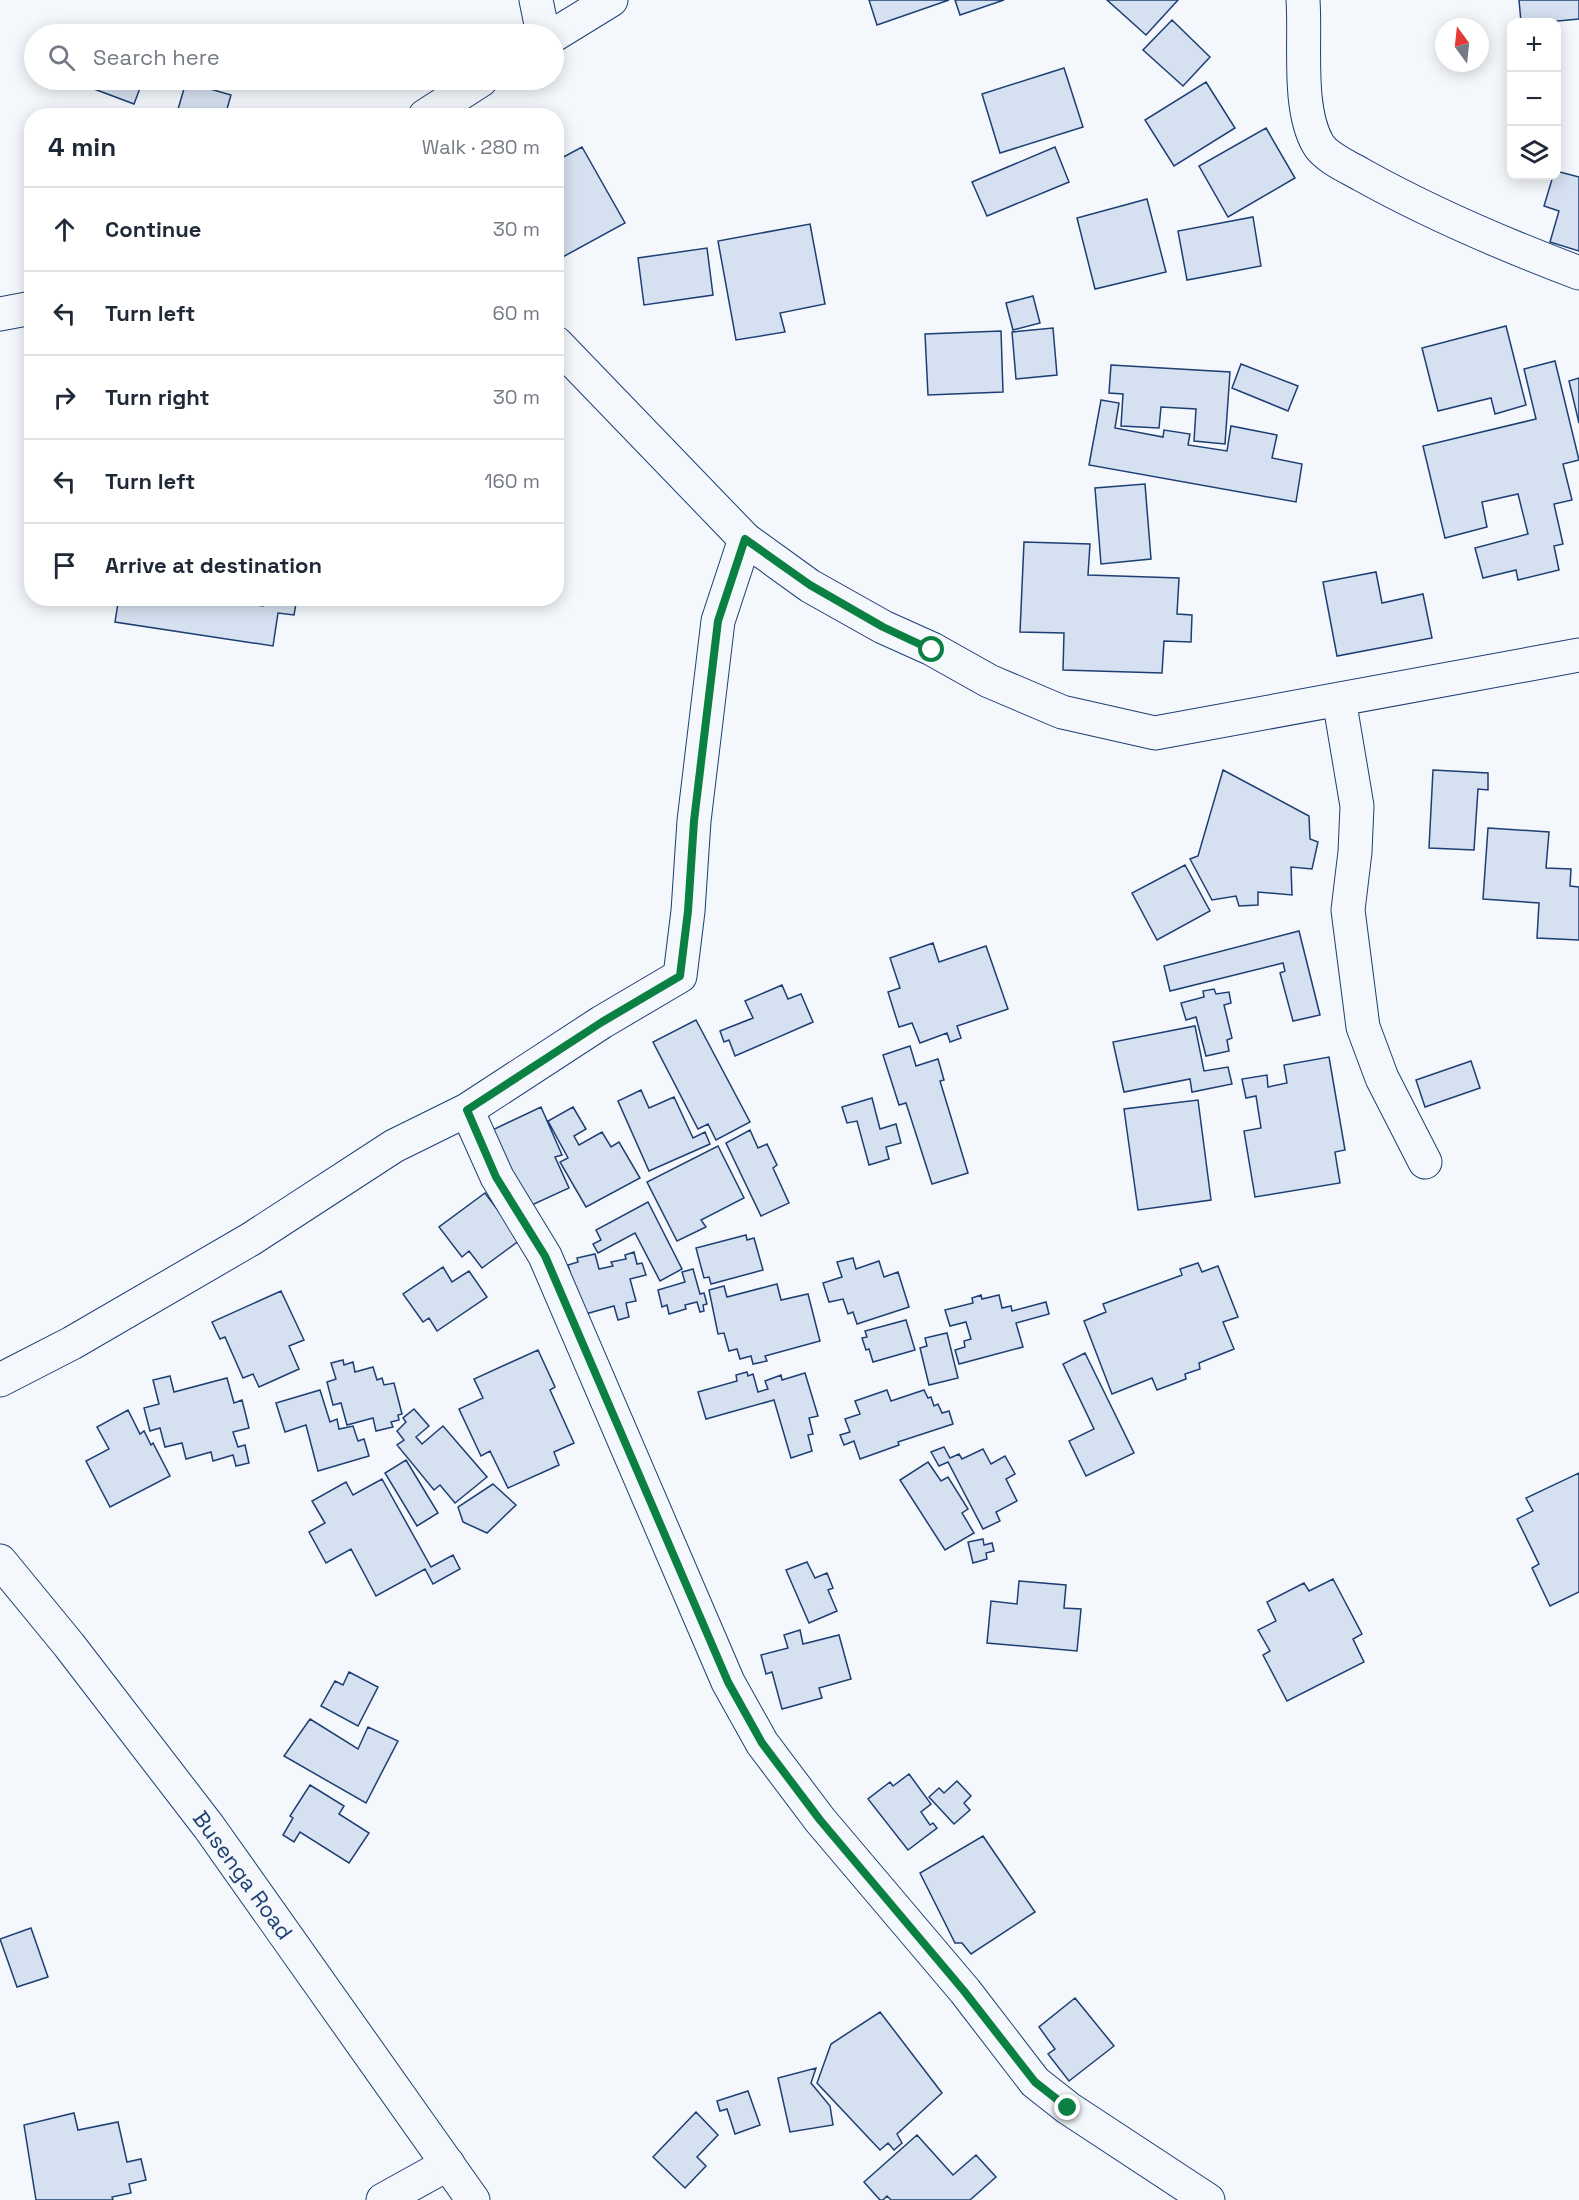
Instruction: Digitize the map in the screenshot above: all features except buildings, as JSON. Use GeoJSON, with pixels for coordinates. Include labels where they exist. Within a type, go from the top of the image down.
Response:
{"type":"FeatureCollection","features":[{"type":"Feature","properties":{"kind":"street"},"geometry":{"type":"LineString","coordinates":[[536,0],[541,24]]}},
{"type":"Feature","properties":{"kind":"street"},"geometry":{"type":"LineString","coordinates":[[564,29],[611,0]]}},
{"type":"Feature","properties":{"kind":"street"},"geometry":{"type":"LineString","coordinates":[[1303,0],[1306,109],[1318,146],[1337,161],[1395,193],[1519,250],[1579,273]]}},
{"type":"Feature","properties":{"kind":"street"},"geometry":{"type":"LineString","coordinates":[[437,108],[465,90]]}},
{"type":"Feature","properties":{"kind":"street"},"geometry":{"type":"LineString","coordinates":[[0,314],[24,310]]}},
{"type":"Feature","properties":{"kind":"street"},"geometry":{"type":"LineString","coordinates":[[564,351],[745,539],[810,585],[883,627],[932,650],[988,681],[1062,712],[1155,733],[1579,655]]}},
{"type":"Feature","properties":{"kind":"street"},"geometry":{"type":"LineString","coordinates":[[0,1380],[72,1343],[251,1239],[394,1146],[467,1110],[602,1022],[680,976],[688,911],[694,821],[718,621],[745,539]]}},
{"type":"Feature","properties":{"kind":"street"},"geometry":{"type":"LineString","coordinates":[[1339,699],[1357,806],[1355,852],[1348,910],[1363,1027],[1382,1078],[1425,1162]]}},
{"type":"Feature","properties":{"kind":"street"},"geometry":{"type":"LineString","coordinates":[[467,1110],[496,1177],[545,1256],[728,1682],[762,1743],[820,1820],[964,1991],[1035,2082],[1068,2108],[1208,2200]]}},
{"type":"Feature","properties":{"kind":"street","name":"Busenga Road"},"geometry":{"type":"LineString","coordinates":[[0,1561],[69,1645],[209,1827],[473,2200]]}},
{"type":"Feature","properties":{"kind":"street"},"geometry":{"type":"LineString","coordinates":[[383,2200],[448,2164]]}},
{"type":"Feature","properties":{"kind":"route"},"geometry":{"type":"LineString","coordinates":[[932,650],[883,627],[810,585],[745,539],[718,621],[694,821],[688,911],[680,976],[602,1022],[467,1110],[496,1177],[545,1256],[728,1682],[762,1743],[820,1820],[964,1991],[1035,2082],[1068,2108]]}}]}
